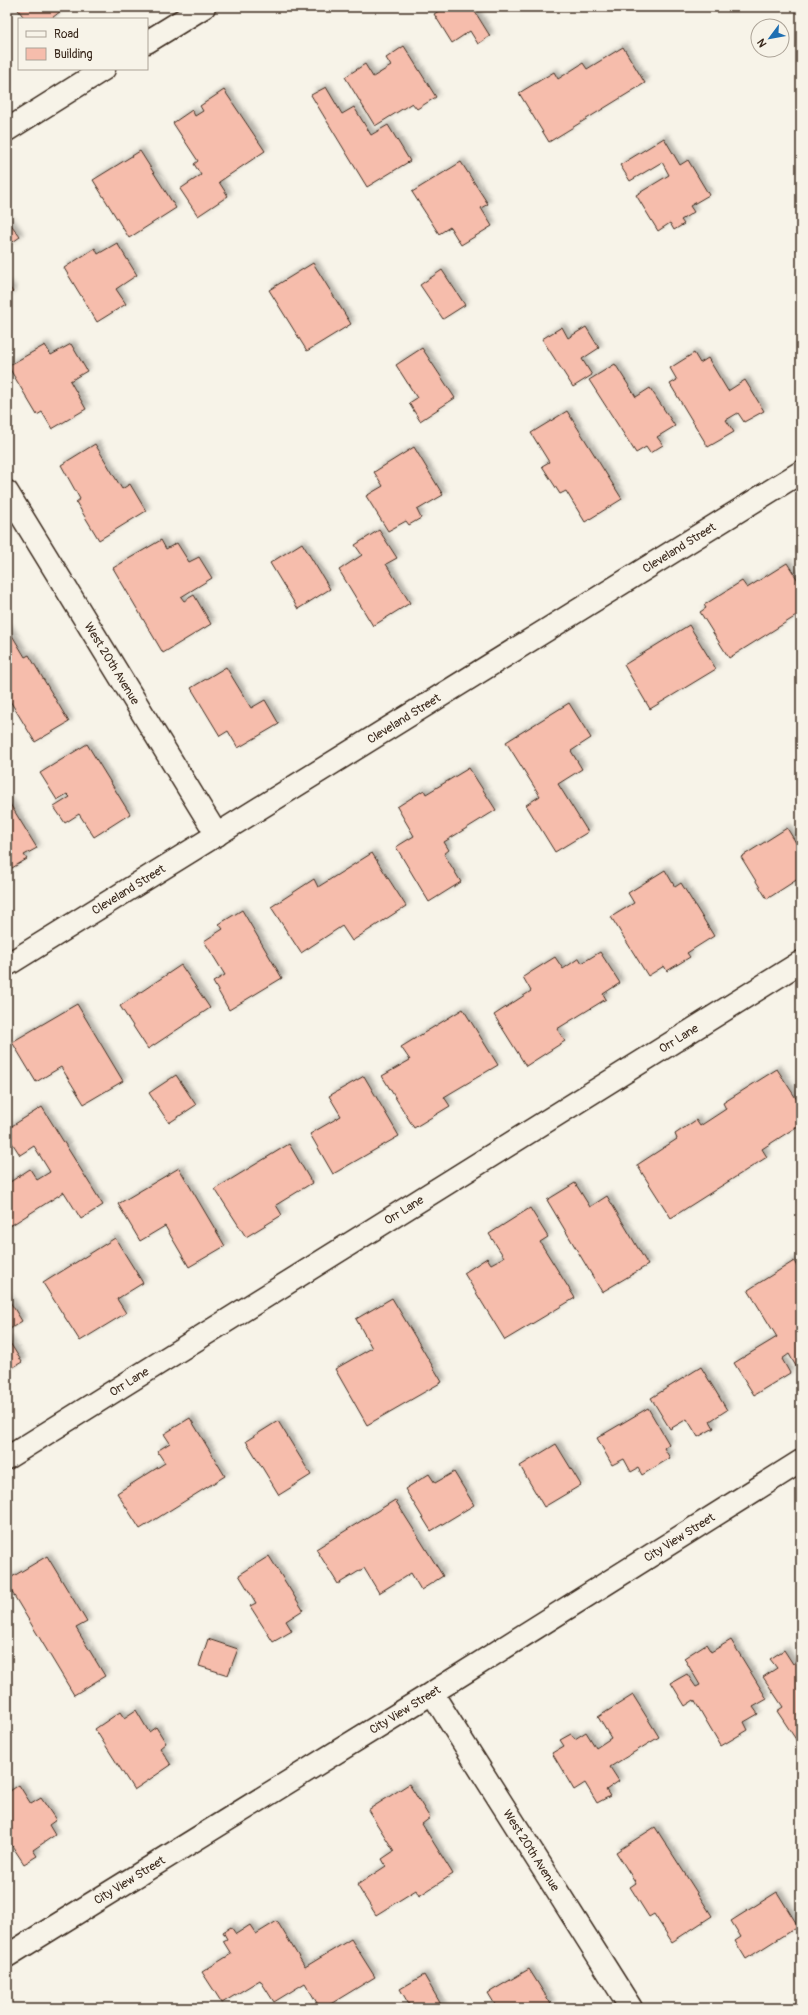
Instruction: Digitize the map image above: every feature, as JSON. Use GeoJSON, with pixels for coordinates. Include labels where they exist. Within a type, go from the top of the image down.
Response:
{"type":"FeatureCollection","features":[{"type":"Feature","properties":{"kind":"street"},"geometry":{"type":"LineString","coordinates":[[148,41],[204,7]]}},
{"type":"Feature","properties":{"kind":"street"},"geometry":{"type":"LineString","coordinates":[[7,130],[102,70]]}},
{"type":"Feature","properties":{"kind":"street","name":"Cleveland Street"},"geometry":{"type":"LineString","coordinates":[[7,965],[801,472]]}},
{"type":"Feature","properties":{"kind":"street","name":"West 20th Avenue"},"geometry":{"type":"LineString","coordinates":[[7,492],[217,835]]}},
{"type":"Feature","properties":{"kind":"street","name":"Orr Lane"},"geometry":{"type":"LineString","coordinates":[[7,1458],[801,962]]}},
{"type":"Feature","properties":{"kind":"street","name":"City View Street"},"geometry":{"type":"LineString","coordinates":[[7,1956],[432,1693],[801,1461]]}},
{"type":"Feature","properties":{"kind":"street","name":"West 20th Avenue"},"geometry":{"type":"LineString","coordinates":[[432,1693],[632,2008]]}},
{"type":"Feature","properties":{"kind":"building"},"geometry":{"type":"Polygon","coordinates":[[[16,7],[66,7],[52,18],[24,18],[16,7]]]}},
{"type":"Feature","properties":{"kind":"building"},"geometry":{"type":"Polygon","coordinates":[[[445,7],[472,7],[490,36],[478,44],[470,31],[452,43],[434,14],[445,7]]]}},
{"type":"Feature","properties":{"kind":"building"},"geometry":{"type":"Polygon","coordinates":[[[404,46],[436,97],[417,109],[412,103],[375,126],[345,77],[365,64],[373,77],[391,66],[386,58],[404,46]]]}},
{"type":"Feature","properties":{"kind":"building"},"geometry":{"type":"Polygon","coordinates":[[[623,47],[645,83],[549,142],[519,93],[554,72],[558,79],[583,63],[587,69],[623,47]]]}},
{"type":"Feature","properties":{"kind":"building"},"geometry":{"type":"Polygon","coordinates":[[[326,87],[342,114],[354,107],[371,135],[388,125],[410,161],[367,187],[311,95],[326,87]]]}},
{"type":"Feature","properties":{"kind":"building"},"geometry":{"type":"Polygon","coordinates":[[[224,90],[265,151],[219,182],[228,196],[198,216],[180,189],[201,175],[194,164],[198,161],[173,123],[192,110],[195,116],[203,111],[200,106],[224,90]]]}},
{"type":"Feature","properties":{"kind":"building"},"geometry":{"type":"Polygon","coordinates":[[[664,138],[680,165],[688,160],[709,195],[690,206],[694,212],[681,220],[684,224],[674,230],[670,223],[658,231],[636,195],[669,175],[662,162],[630,181],[620,165],[664,138]]]}},
{"type":"Feature","properties":{"kind":"building"},"geometry":{"type":"Polygon","coordinates":[[[140,151],[176,208],[129,238],[93,180],[140,151]]]}},
{"type":"Feature","properties":{"kind":"building"},"geometry":{"type":"Polygon","coordinates":[[[461,162],[488,204],[481,208],[492,226],[461,245],[450,227],[439,234],[412,192],[461,162]]]}},
{"type":"Feature","properties":{"kind":"building"},"geometry":{"type":"Polygon","coordinates":[[[7,219],[20,237],[7,246],[7,219]]]}},
{"type":"Feature","properties":{"kind":"building"},"geometry":{"type":"Polygon","coordinates":[[[117,243],[137,275],[116,289],[126,304],[97,322],[64,268],[95,248],[98,254],[117,243]]]}},
{"type":"Feature","properties":{"kind":"building"},"geometry":{"type":"Polygon","coordinates":[[[313,263],[351,324],[307,351],[269,290],[313,263]]]}},
{"type":"Feature","properties":{"kind":"building"},"geometry":{"type":"Polygon","coordinates":[[[442,270],[465,305],[443,319],[420,285],[442,270]]]}},
{"type":"Feature","properties":{"kind":"building"},"geometry":{"type":"Polygon","coordinates":[[[7,284],[13,292],[7,297],[7,284]]]}},
{"type":"Feature","properties":{"kind":"building"},"geometry":{"type":"Polygon","coordinates":[[[562,327],[568,338],[586,327],[599,348],[582,359],[592,375],[573,387],[542,339],[562,327]]]}},
{"type":"Feature","properties":{"kind":"building"},"geometry":{"type":"Polygon","coordinates":[[[71,344],[87,371],[70,381],[86,409],[52,429],[42,412],[37,415],[8,366],[45,345],[51,355],[71,344]]]}},
{"type":"Feature","properties":{"kind":"building"},"geometry":{"type":"Polygon","coordinates":[[[422,348],[455,398],[420,421],[409,403],[417,398],[396,365],[422,348]]]}},
{"type":"Feature","properties":{"kind":"building"},"geometry":{"type":"Polygon","coordinates":[[[694,353],[700,363],[708,358],[728,391],[745,380],[764,411],[744,422],[738,413],[726,420],[734,432],[708,447],[670,384],[677,380],[670,368],[694,353]]]}},
{"type":"Feature","properties":{"kind":"building"},"geometry":{"type":"Polygon","coordinates":[[[615,364],[636,397],[650,388],[675,426],[657,437],[663,445],[650,453],[646,447],[636,453],[589,380],[615,364]]]}},
{"type":"Feature","properties":{"kind":"building"},"geometry":{"type":"Polygon","coordinates":[[[567,411],[622,499],[585,522],[566,491],[560,494],[542,466],[549,462],[531,433],[567,411]]]}},
{"type":"Feature","properties":{"kind":"building"},"geometry":{"type":"Polygon","coordinates":[[[95,444],[122,489],[130,484],[146,511],[99,540],[76,502],[80,499],[61,465],[95,444]]]}},
{"type":"Feature","properties":{"kind":"building"},"geometry":{"type":"Polygon","coordinates":[[[414,447],[443,495],[417,510],[421,518],[409,525],[406,521],[388,531],[366,496],[383,486],[374,472],[414,447]]]}},
{"type":"Feature","properties":{"kind":"building"},"geometry":{"type":"Polygon","coordinates":[[[379,530],[397,558],[386,564],[410,603],[373,626],[339,570],[362,555],[355,545],[379,530]]]}},
{"type":"Feature","properties":{"kind":"building"},"geometry":{"type":"Polygon","coordinates":[[[161,540],[166,549],[177,543],[189,562],[199,557],[212,578],[181,597],[184,601],[194,595],[211,624],[163,653],[113,568],[161,540]]]}},
{"type":"Feature","properties":{"kind":"building"},"geometry":{"type":"Polygon","coordinates":[[[302,543],[330,589],[298,609],[270,563],[302,543]]]}},
{"type":"Feature","properties":{"kind":"building"},"geometry":{"type":"Polygon","coordinates":[[[787,563],[801,585],[801,613],[729,658],[700,612],[706,608],[704,605],[742,581],[747,588],[787,563]]]}},
{"type":"Feature","properties":{"kind":"building"},"geometry":{"type":"Polygon","coordinates":[[[689,625],[716,669],[650,709],[624,665],[689,625]]]}},
{"type":"Feature","properties":{"kind":"building"},"geometry":{"type":"Polygon","coordinates":[[[7,627],[25,657],[29,655],[69,722],[35,742],[7,696],[7,627]]]}},
{"type":"Feature","properties":{"kind":"building"},"geometry":{"type":"Polygon","coordinates":[[[226,667],[251,708],[265,700],[279,724],[238,748],[228,731],[220,736],[191,688],[226,667]]]}},
{"type":"Feature","properties":{"kind":"building"},"geometry":{"type":"Polygon","coordinates":[[[569,703],[591,738],[571,751],[582,769],[558,784],[588,832],[555,852],[526,805],[540,796],[506,742],[569,703]]]}},
{"type":"Feature","properties":{"kind":"building"},"geometry":{"type":"Polygon","coordinates":[[[87,744],[130,814],[94,837],[79,814],[65,823],[54,807],[70,797],[67,794],[57,800],[40,773],[87,744]]]}},
{"type":"Feature","properties":{"kind":"building"},"geometry":{"type":"Polygon","coordinates":[[[469,768],[496,810],[444,842],[449,850],[444,854],[461,882],[429,902],[396,847],[414,836],[397,807],[424,790],[426,794],[469,768]]]}},
{"type":"Feature","properties":{"kind":"building"},"geometry":{"type":"Polygon","coordinates":[[[7,799],[37,848],[24,855],[27,859],[7,871],[7,799]]]}},
{"type":"Feature","properties":{"kind":"building"},"geometry":{"type":"Polygon","coordinates":[[[787,828],[801,851],[801,877],[767,899],[741,857],[787,828]]]}},
{"type":"Feature","properties":{"kind":"building"},"geometry":{"type":"Polygon","coordinates":[[[372,853],[406,906],[352,941],[342,926],[301,953],[271,907],[314,879],[318,887],[372,853]]]}},
{"type":"Feature","properties":{"kind":"building"},"geometry":{"type":"Polygon","coordinates":[[[665,870],[675,887],[681,883],[714,936],[687,953],[690,957],[667,971],[664,966],[648,976],[611,917],[634,903],[628,893],[665,870]]]}},
{"type":"Feature","properties":{"kind":"building"},"geometry":{"type":"Polygon","coordinates":[[[242,910],[282,978],[229,1010],[213,982],[225,975],[204,941],[223,929],[219,924],[242,910]]]}},
{"type":"Feature","properties":{"kind":"building"},"geometry":{"type":"Polygon","coordinates":[[[600,952],[620,983],[603,994],[606,999],[557,1029],[565,1041],[526,1066],[494,1015],[531,991],[523,977],[555,957],[563,969],[579,958],[582,963],[600,952]]]}},
{"type":"Feature","properties":{"kind":"building"},"geometry":{"type":"Polygon","coordinates":[[[181,965],[210,1008],[148,1049],[120,1006],[181,965]]]}},
{"type":"Feature","properties":{"kind":"building"},"geometry":{"type":"Polygon","coordinates":[[[77,1004],[123,1081],[84,1104],[61,1067],[36,1082],[12,1042],[77,1004]]]}},
{"type":"Feature","properties":{"kind":"building"},"geometry":{"type":"Polygon","coordinates":[[[463,1009],[498,1065],[444,1097],[450,1106],[414,1128],[382,1076],[410,1060],[401,1047],[463,1009]]]}},
{"type":"Feature","properties":{"kind":"building"},"geometry":{"type":"Polygon","coordinates":[[[777,1069],[801,1106],[801,1124],[762,1149],[767,1157],[671,1218],[637,1165],[677,1139],[675,1134],[696,1120],[700,1126],[726,1109],[723,1103],[777,1069]]]}},
{"type":"Feature","properties":{"kind":"building"},"geometry":{"type":"Polygon","coordinates":[[[176,1075],[196,1105],[169,1123],[149,1093],[176,1075]]]}},
{"type":"Feature","properties":{"kind":"building"},"geometry":{"type":"Polygon","coordinates":[[[364,1076],[399,1136],[333,1174],[310,1134],[341,1116],[329,1096],[364,1076]]]}},
{"type":"Feature","properties":{"kind":"building"},"geometry":{"type":"Polygon","coordinates":[[[42,1107],[103,1205],[81,1219],[64,1192],[7,1228],[7,1184],[30,1169],[37,1180],[50,1172],[34,1146],[20,1155],[7,1135],[7,1129],[42,1107]]]}},
{"type":"Feature","properties":{"kind":"building"},"geometry":{"type":"Polygon","coordinates":[[[289,1144],[312,1183],[276,1205],[282,1215],[246,1237],[215,1189],[289,1144]]]}},
{"type":"Feature","properties":{"kind":"building"},"geometry":{"type":"Polygon","coordinates":[[[179,1168],[225,1246],[189,1267],[165,1226],[140,1241],[118,1204],[179,1168]]]}},
{"type":"Feature","properties":{"kind":"building"},"geometry":{"type":"Polygon","coordinates":[[[575,1183],[590,1207],[607,1196],[648,1265],[602,1292],[547,1200],[575,1183]]]}},
{"type":"Feature","properties":{"kind":"building"},"geometry":{"type":"Polygon","coordinates":[[[530,1208],[548,1237],[540,1242],[575,1298],[505,1340],[464,1273],[487,1258],[491,1264],[504,1257],[489,1234],[530,1208]]]}},
{"type":"Feature","properties":{"kind":"building"},"geometry":{"type":"Polygon","coordinates":[[[115,1238],[143,1283],[117,1299],[126,1313],[80,1341],[43,1283],[115,1238]]]}},
{"type":"Feature","properties":{"kind":"building"},"geometry":{"type":"Polygon","coordinates":[[[794,1261],[801,1274],[801,1366],[797,1368],[789,1354],[782,1359],[790,1373],[754,1395],[734,1363],[777,1337],[748,1290],[794,1261]]]}},
{"type":"Feature","properties":{"kind":"building"},"geometry":{"type":"Polygon","coordinates":[[[7,1297],[22,1321],[7,1331],[7,1297]]]}},
{"type":"Feature","properties":{"kind":"building"},"geometry":{"type":"Polygon","coordinates":[[[392,1298],[442,1382],[367,1425],[335,1369],[372,1348],[356,1319],[392,1298]]]}},
{"type":"Feature","properties":{"kind":"building"},"geometry":{"type":"Polygon","coordinates":[[[7,1338],[22,1362],[7,1371],[7,1338]]]}},
{"type":"Feature","properties":{"kind":"building"},"geometry":{"type":"Polygon","coordinates":[[[701,1367],[727,1410],[710,1421],[714,1428],[698,1437],[687,1419],[670,1429],[651,1398],[701,1367]]]}},
{"type":"Feature","properties":{"kind":"building"},"geometry":{"type":"Polygon","coordinates":[[[648,1408],[669,1444],[664,1448],[670,1458],[642,1475],[638,1468],[631,1472],[624,1459],[612,1465],[597,1438],[648,1408]]]}},
{"type":"Feature","properties":{"kind":"building"},"geometry":{"type":"Polygon","coordinates":[[[190,1418],[225,1476],[140,1529],[117,1493],[165,1463],[157,1451],[170,1443],[164,1434],[190,1418]]]}},
{"type":"Feature","properties":{"kind":"building"},"geometry":{"type":"Polygon","coordinates":[[[278,1421],[311,1475],[279,1495],[246,1441],[278,1421]]]}},
{"type":"Feature","properties":{"kind":"building"},"geometry":{"type":"Polygon","coordinates":[[[556,1444],[581,1485],[544,1507],[520,1466],[556,1444]]]}},
{"type":"Feature","properties":{"kind":"building"},"geometry":{"type":"Polygon","coordinates":[[[454,1472],[474,1505],[431,1531],[405,1489],[429,1474],[435,1483],[454,1472]]]}},
{"type":"Feature","properties":{"kind":"building"},"geometry":{"type":"Polygon","coordinates":[[[395,1500],[443,1576],[421,1590],[411,1573],[379,1593],[364,1568],[338,1584],[316,1549],[395,1500]]]}},
{"type":"Feature","properties":{"kind":"building"},"geometry":{"type":"Polygon","coordinates":[[[47,1556],[87,1622],[76,1628],[105,1676],[74,1695],[7,1584],[7,1580],[47,1556]]]}},
{"type":"Feature","properties":{"kind":"building"},"geometry":{"type":"Polygon","coordinates":[[[269,1556],[303,1610],[286,1621],[292,1631],[273,1642],[250,1606],[256,1603],[239,1575],[269,1556]]]}},
{"type":"Feature","properties":{"kind":"building"},"geometry":{"type":"Polygon","coordinates":[[[208,1639],[238,1649],[228,1675],[199,1666],[208,1639]]]}},
{"type":"Feature","properties":{"kind":"building"},"geometry":{"type":"Polygon","coordinates":[[[731,1640],[767,1699],[753,1707],[758,1714],[744,1722],[748,1730],[721,1746],[694,1700],[685,1706],[671,1683],[687,1674],[696,1687],[700,1685],[684,1658],[706,1644],[711,1652],[731,1640]]]}},
{"type":"Feature","properties":{"kind":"building"},"geometry":{"type":"Polygon","coordinates":[[[784,1650],[793,1664],[801,1659],[801,1673],[797,1675],[801,1682],[801,1747],[777,1711],[783,1707],[763,1677],[777,1668],[770,1659],[784,1650]]]}},
{"type":"Feature","properties":{"kind":"building"},"geometry":{"type":"Polygon","coordinates":[[[633,1695],[659,1737],[610,1767],[619,1781],[606,1790],[610,1796],[597,1803],[585,1783],[574,1790],[552,1753],[564,1746],[560,1740],[571,1734],[575,1739],[586,1732],[596,1748],[611,1738],[598,1717],[633,1695]]]}},
{"type":"Feature","properties":{"kind":"building"},"geometry":{"type":"Polygon","coordinates":[[[136,1710],[149,1732],[156,1727],[166,1743],[160,1748],[171,1765],[134,1790],[95,1729],[120,1712],[124,1718],[136,1710]]]}},
{"type":"Feature","properties":{"kind":"building"},"geometry":{"type":"Polygon","coordinates":[[[409,1784],[430,1818],[422,1824],[453,1874],[419,1896],[416,1890],[376,1915],[357,1885],[386,1866],[382,1859],[394,1851],[368,1810],[409,1784]]]}},
{"type":"Feature","properties":{"kind":"building"},"geometry":{"type":"Polygon","coordinates":[[[19,1785],[31,1804],[41,1798],[56,1820],[49,1825],[55,1835],[33,1850],[37,1856],[24,1864],[7,1838],[7,1793],[19,1785]]]}},
{"type":"Feature","properties":{"kind":"building"},"geometry":{"type":"Polygon","coordinates":[[[655,1827],[712,1916],[672,1942],[654,1914],[649,1917],[630,1887],[636,1883],[616,1852],[655,1827]]]}},
{"type":"Feature","properties":{"kind":"building"},"geometry":{"type":"Polygon","coordinates":[[[777,1892],[798,1926],[746,1959],[735,1941],[741,1937],[731,1921],[777,1892]]]}},
{"type":"Feature","properties":{"kind":"building"},"geometry":{"type":"Polygon","coordinates":[[[277,1921],[305,1967],[351,1939],[375,1977],[324,2008],[320,2008],[305,1983],[274,2002],[260,1980],[222,2003],[202,1972],[231,1954],[223,1941],[227,1939],[223,1932],[231,1927],[236,1934],[250,1925],[256,1934],[277,1921]]]}},
{"type":"Feature","properties":{"kind":"building"},"geometry":{"type":"Polygon","coordinates":[[[529,1969],[551,2004],[545,2008],[497,2008],[488,1993],[529,1969]]]}},
{"type":"Feature","properties":{"kind":"building"},"geometry":{"type":"Polygon","coordinates":[[[424,1975],[443,2008],[411,2008],[400,1989],[424,1975]]]}}]}
